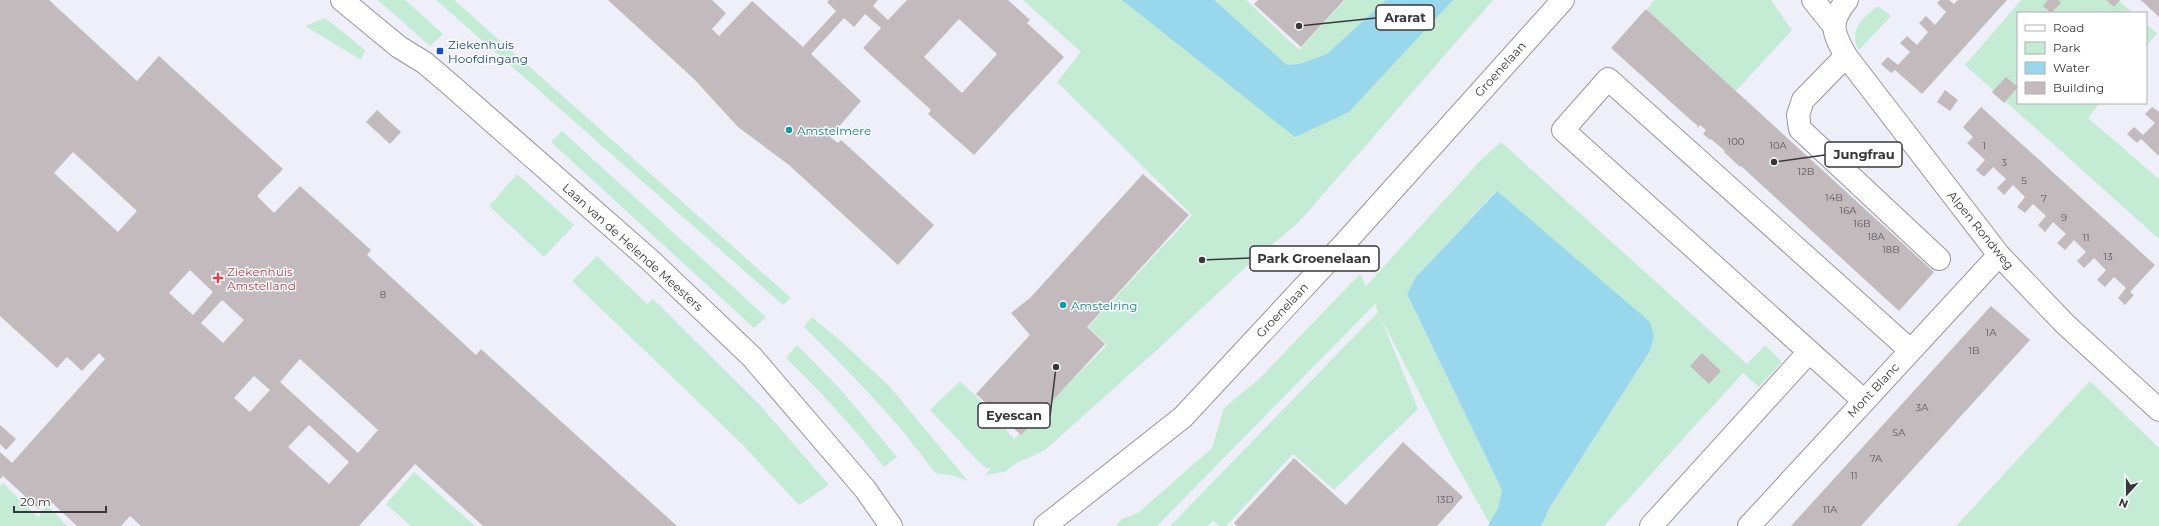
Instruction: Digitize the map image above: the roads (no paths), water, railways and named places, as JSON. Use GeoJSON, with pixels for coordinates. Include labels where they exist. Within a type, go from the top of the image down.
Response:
{"type":"FeatureCollection","features":[{"type":"Feature","properties":{"kind":"street","name":"Laan van de Helende Meesters"},"geometry":{"type":"LineString","coordinates":[[342,0],[399,47],[425,63],[452,86],[650,260],[752,357],[865,489],[891,526]]}},
{"type":"Feature","properties":{"kind":"street","name":"Groenelaan"},"geometry":{"type":"LineString","coordinates":[[1045,526],[1183,417],[1343,244],[1564,0]]}},
{"type":"Feature","properties":{"kind":"street","name":"Alpen Rondweg"},"geometry":{"type":"LineString","coordinates":[[1813,0],[1834,26],[1834,35],[1846,56],[1999,255],[2065,324],[2159,410]]}},
{"type":"Feature","properties":{"kind":"street"},"geometry":{"type":"LineString","coordinates":[[1834,26],[1837,12],[1847,0]]}},
{"type":"Feature","properties":{"kind":"street"},"geometry":{"type":"LineString","coordinates":[[1846,56],[1803,100],[1798,115],[1800,129],[1939,259]]}},
{"type":"Feature","properties":{"kind":"street"},"geometry":{"type":"LineString","coordinates":[[1864,400],[1563,130],[1608,79],[1910,350]]}},
{"type":"Feature","properties":{"kind":"street","name":"Mont Blanc"},"geometry":{"type":"LineString","coordinates":[[1749,526],[1999,255]]}},
{"type":"Feature","properties":{"kind":"street"},"geometry":{"type":"LineString","coordinates":[[1651,526],[1809,352]]}},
{"type":"Feature","properties":{"kind":"water"},"geometry":{"type":"Polygon","coordinates":[[[1122,0],[1214,0],[1287,65],[1300,64],[1327,54],[1386,0],[1453,0],[1349,112],[1295,137],[1122,0]]]}},
{"type":"Feature","properties":{"kind":"water"},"geometry":{"type":"Polygon","coordinates":[[[1497,191],[1650,322],[1654,336],[1650,351],[1550,507],[1541,526],[1488,526],[1498,508],[1502,490],[1407,294],[1416,277],[1497,191]]]}},
{"type":"Feature","properties":{"kind":"place","name":"Ararat"},"geometry":{"type":"Point","coordinates":[1299,26]}},
{"type":"Feature","properties":{"kind":"place","name":"Ziekenhuis Hoofdingang"},"geometry":{"type":"Point","coordinates":[440,51]}},
{"type":"Feature","properties":{"kind":"place","name":"Amstelmere"},"geometry":{"type":"Point","coordinates":[789,130]}},
{"type":"Feature","properties":{"kind":"place","name":"Jungfrau"},"geometry":{"type":"Point","coordinates":[1774,162]}},
{"type":"Feature","properties":{"kind":"place","name":"Park Groenelaan"},"geometry":{"type":"Point","coordinates":[1202,260]}},
{"type":"Feature","properties":{"kind":"place","name":"Ziekenhuis Amstelland"},"geometry":{"type":"Point","coordinates":[218,278]}},
{"type":"Feature","properties":{"kind":"place","name":"Amstelring"},"geometry":{"type":"Point","coordinates":[1063,305]}},
{"type":"Feature","properties":{"kind":"place","name":"Eyescan"},"geometry":{"type":"Point","coordinates":[1056,367]}}]}
